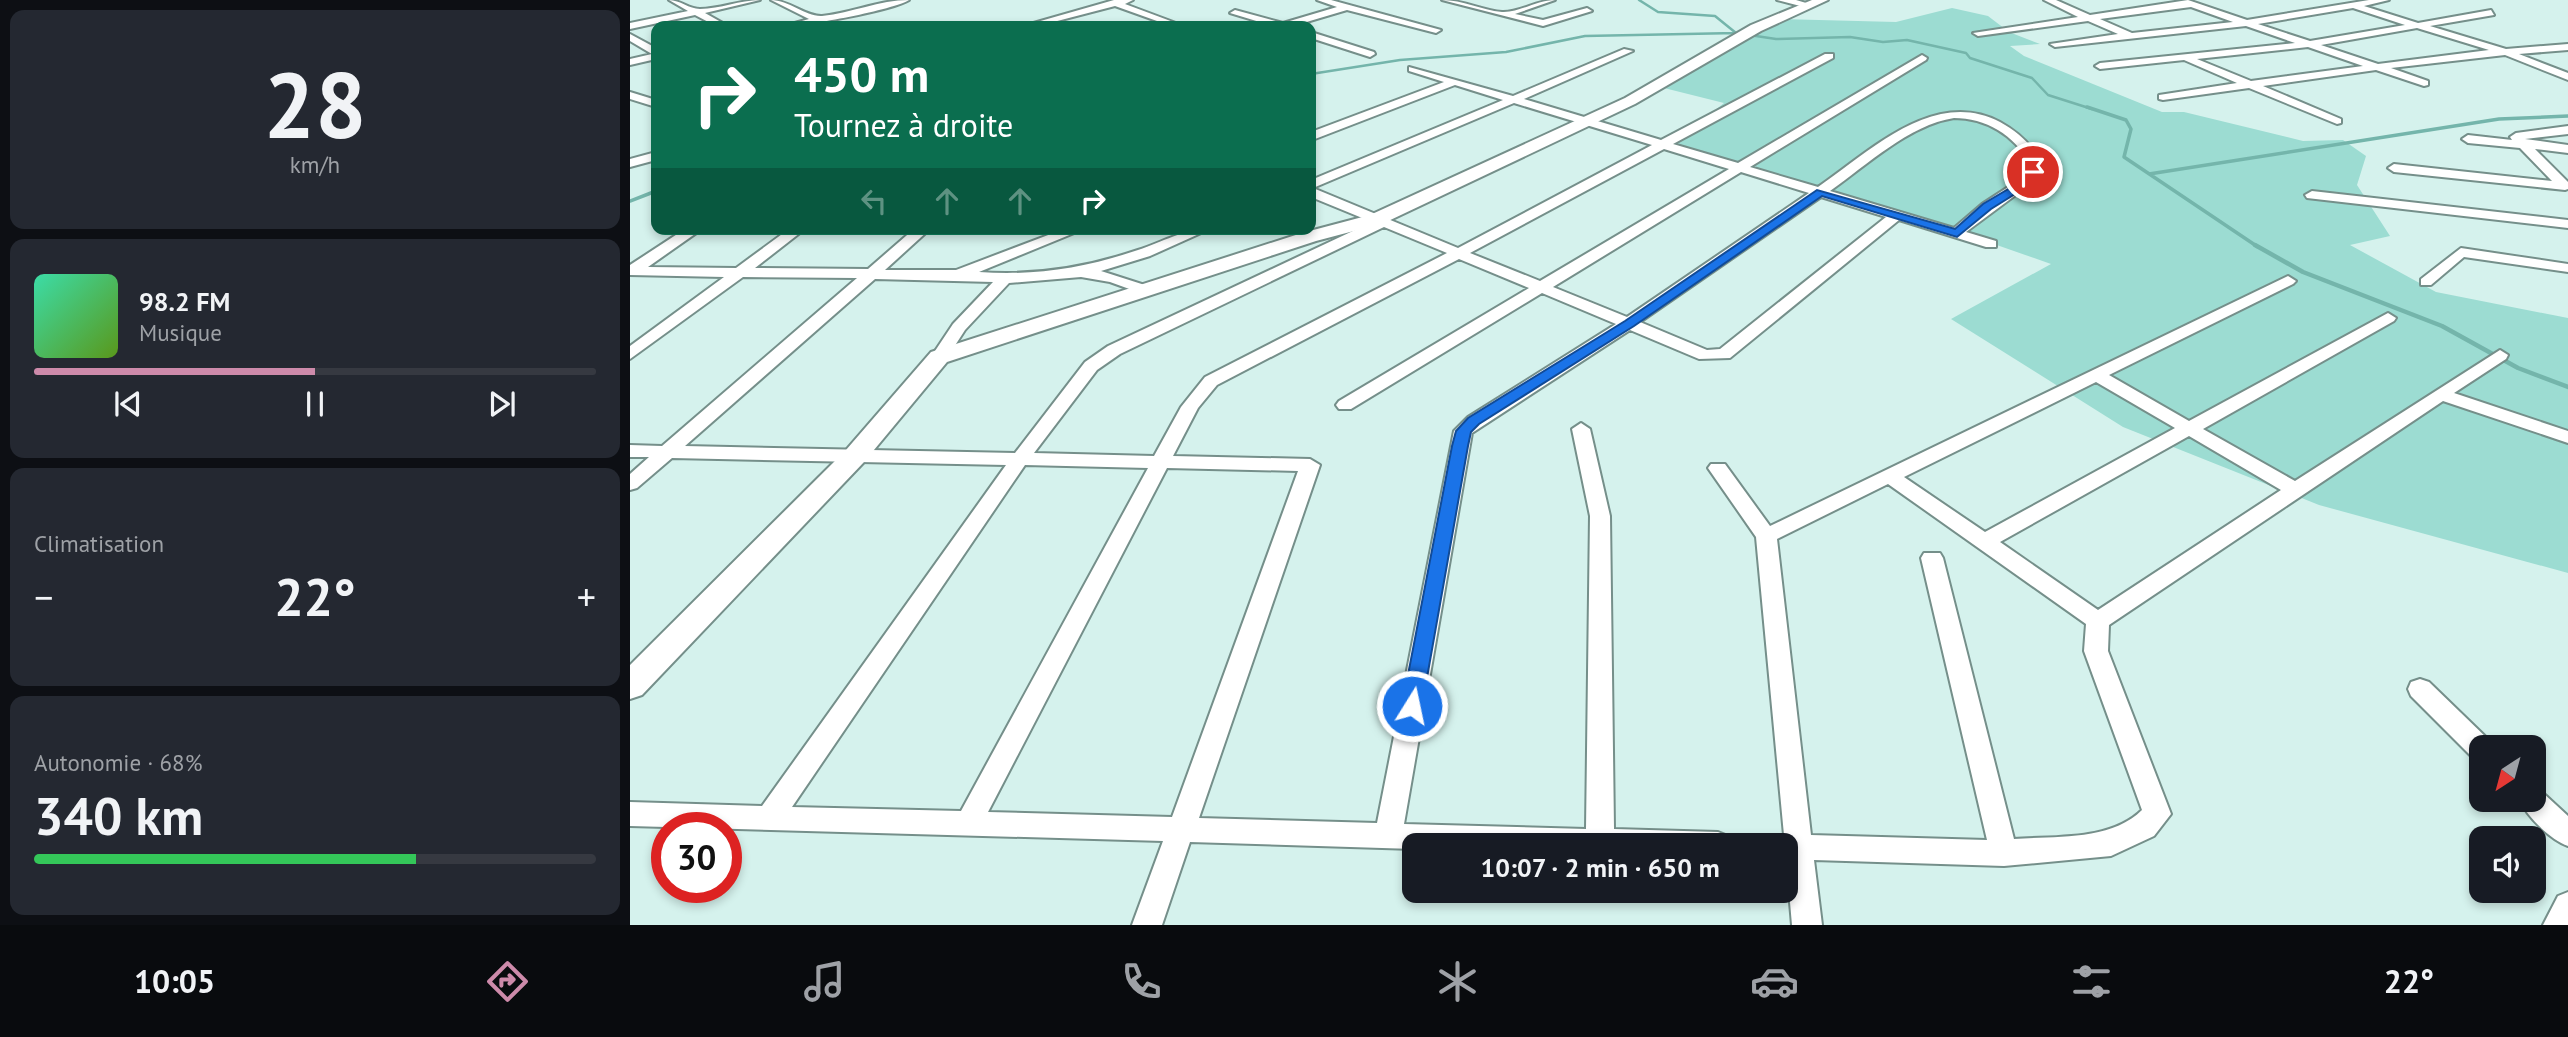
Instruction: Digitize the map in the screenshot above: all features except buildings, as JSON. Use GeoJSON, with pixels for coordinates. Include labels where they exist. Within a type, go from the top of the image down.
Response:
{"type":"FeatureCollection","features":[{"type":"Feature","properties":{"kind":"street"},"geometry":{"type":"LineString","coordinates":[[673,0],[714,21]]}},
{"type":"Feature","properties":{"kind":"street"},"geometry":{"type":"LineString","coordinates":[[654,21],[756,0]]}},
{"type":"Feature","properties":{"kind":"street"},"geometry":{"type":"LineString","coordinates":[[775,0],[818,20]]}},
{"type":"Feature","properties":{"kind":"street"},"geometry":{"type":"LineString","coordinates":[[813,21],[905,0]]}},
{"type":"Feature","properties":{"kind":"street"},"geometry":{"type":"LineString","coordinates":[[1104,0],[1163,21]]}},
{"type":"Feature","properties":{"kind":"street"},"geometry":{"type":"LineString","coordinates":[[1047,21],[1129,0]]}},
{"type":"Feature","properties":{"kind":"street"},"geometry":{"type":"LineString","coordinates":[[1321,0],[1436,30]]}},
{"type":"Feature","properties":{"kind":"street"},"geometry":{"type":"LineString","coordinates":[[1300,21],[1368,0]]}},
{"type":"Feature","properties":{"kind":"street"},"geometry":{"type":"LineString","coordinates":[[1446,0],[1543,23],[1587,11]]}},
{"type":"Feature","properties":{"kind":"street"},"geometry":{"type":"LineString","coordinates":[[1504,15],[1551,0]]}},
{"type":"Feature","properties":{"kind":"street"},"geometry":{"type":"LineString","coordinates":[[1781,0],[1808,5]]}},
{"type":"Feature","properties":{"kind":"street"},"geometry":{"type":"LineString","coordinates":[[769,818],[1020,459],[1091,366],[1114,350],[1668,81],[1756,28],[1822,0]]}},
{"type":"Feature","properties":{"kind":"street"},"geometry":{"type":"LineString","coordinates":[[2048,0],[2337,121]]}},
{"type":"Feature","properties":{"kind":"street"},"geometry":{"type":"LineString","coordinates":[[2179,0],[2424,83]]}},
{"type":"Feature","properties":{"kind":"street"},"geometry":{"type":"LineString","coordinates":[[1978,33],[2217,0]]}},
{"type":"Feature","properties":{"kind":"street"},"geometry":{"type":"LineString","coordinates":[[2334,0],[2508,53],[2568,77]]}},
{"type":"Feature","properties":{"kind":"street"},"geometry":{"type":"LineString","coordinates":[[2055,44],[2246,23],[2385,0]]}},
{"type":"Feature","properties":{"kind":"street"},"geometry":{"type":"LineString","coordinates":[[1235,13],[1265,21]]}},
{"type":"Feature","properties":{"kind":"street"},"geometry":{"type":"LineString","coordinates":[[2100,66],[2309,44],[2491,13]]}},
{"type":"Feature","properties":{"kind":"street"},"geometry":{"type":"LineString","coordinates":[[1032,14],[1054,21]]}},
{"type":"Feature","properties":{"kind":"street"},"geometry":{"type":"LineString","coordinates":[[630,26],[651,22]]}},
{"type":"Feature","properties":{"kind":"street"},"geometry":{"type":"LineString","coordinates":[[630,37],[651,51]]}},
{"type":"Feature","properties":{"kind":"street"},"geometry":{"type":"LineString","coordinates":[[1316,37],[1370,54]]}},
{"type":"Feature","properties":{"kind":"street"},"geometry":{"type":"LineString","coordinates":[[2163,97],[2457,56],[2568,47]]}},
{"type":"Feature","properties":{"kind":"street"},"geometry":{"type":"LineString","coordinates":[[2554,48],[2568,53]]}},
{"type":"Feature","properties":{"kind":"street"},"geometry":{"type":"LineString","coordinates":[[1316,183],[1628,51]]}},
{"type":"Feature","properties":{"kind":"street"},"geometry":{"type":"LineString","coordinates":[[630,62],[651,56]]}},
{"type":"Feature","properties":{"kind":"street"},"geometry":{"type":"LineString","coordinates":[[968,824],[1195,400],[1211,381],[1459,253],[1829,56]]}},
{"type":"Feature","properties":{"kind":"street"},"geometry":{"type":"LineString","coordinates":[[1345,405],[1922,58]]}},
{"type":"Feature","properties":{"kind":"street"},"geometry":{"type":"LineString","coordinates":[[1413,69],[1991,243]]}},
{"type":"Feature","properties":{"kind":"street"},"geometry":{"type":"LineString","coordinates":[[1316,134],[1453,82]]}},
{"type":"Feature","properties":{"kind":"street"},"geometry":{"type":"LineString","coordinates":[[630,95],[651,102]]}},
{"type":"Feature","properties":{"kind":"street"},"geometry":{"type":"LineString","coordinates":[[1388,836],[1464,431],[1474,421],[1629,323],[1924,121],[1960,112],[1975,115],[2014,135],[2029,150],[2035,163],[2027,180],[1987,207],[1957,233]]}},
{"type":"Feature","properties":{"kind":"street"},"geometry":{"type":"LineString","coordinates":[[2567,188],[2522,145],[2518,136],[2568,130]]}},
{"type":"Feature","properties":{"kind":"street"},"geometry":{"type":"LineString","coordinates":[[2468,139],[2568,149]]}},
{"type":"Feature","properties":{"kind":"street"},"geometry":{"type":"LineString","coordinates":[[630,163],[651,157]]}},
{"type":"Feature","properties":{"kind":"street"},"geometry":{"type":"LineString","coordinates":[[2394,168],[2567,188]]}},
{"type":"Feature","properties":{"kind":"street"},"geometry":{"type":"LineString","coordinates":[[1316,194],[1705,355],[1724,354],[1897,215]]}},
{"type":"Feature","properties":{"kind":"street"},"geometry":{"type":"LineString","coordinates":[[2312,195],[2568,224]]}},
{"type":"Feature","properties":{"kind":"street"},"geometry":{"type":"LineString","coordinates":[[939,357],[1309,237],[1380,221]]}},
{"type":"Feature","properties":{"kind":"street"},"geometry":{"type":"LineString","coordinates":[[631,271],[686,235]]}},
{"type":"Feature","properties":{"kind":"street"},"geometry":{"type":"LineString","coordinates":[[630,354],[790,235]]}},
{"type":"Feature","properties":{"kind":"street"},"geometry":{"type":"LineString","coordinates":[[630,484],[916,235]]}},
{"type":"Feature","properties":{"kind":"street"},"geometry":{"type":"LineString","coordinates":[[958,275],[1061,235]]}},
{"type":"Feature","properties":{"kind":"street"},"geometry":{"type":"LineString","coordinates":[[631,271],[958,275],[1004,279],[1081,272],[1133,257],[1188,235]]}},
{"type":"Feature","properties":{"kind":"street"},"geometry":{"type":"LineString","coordinates":[[2426,282],[2460,252],[2568,268]]}},
{"type":"Feature","properties":{"kind":"street"},"geometry":{"type":"LineString","coordinates":[[1081,272],[1114,278],[1146,289]]}},
{"type":"Feature","properties":{"kind":"street"},"geometry":{"type":"LineString","coordinates":[[630,686],[855,456],[939,357],[959,327],[1004,279]]}},
{"type":"Feature","properties":{"kind":"street"},"geometry":{"type":"LineString","coordinates":[[1766,536],[2288,281]]}},
{"type":"Feature","properties":{"kind":"street"},"geometry":{"type":"LineString","coordinates":[[1984,542],[2388,318]]}},
{"type":"Feature","properties":{"kind":"street"},"geometry":{"type":"LineString","coordinates":[[2098,621],[2500,355]]}},
{"type":"Feature","properties":{"kind":"street"},"geometry":{"type":"LineString","coordinates":[[2096,375],[2296,490]]}},
{"type":"Feature","properties":{"kind":"street"},"geometry":{"type":"LineString","coordinates":[[2442,395],[2568,437]]}},
{"type":"Feature","properties":{"kind":"street"},"geometry":{"type":"LineString","coordinates":[[1581,429],[1600,516],[1600,833]]}},
{"type":"Feature","properties":{"kind":"street"},"geometry":{"type":"LineString","coordinates":[[630,451],[1310,465],[1147,925]]}},
{"type":"Feature","properties":{"kind":"street"},"geometry":{"type":"LineString","coordinates":[[1718,468],[1766,536],[1791,833]]}},
{"type":"Feature","properties":{"kind":"street"},"geometry":{"type":"LineString","coordinates":[[1889,476],[2098,621]]}},
{"type":"Feature","properties":{"kind":"street"},"geometry":{"type":"LineString","coordinates":[[1932,558],[2004,853]]}},
{"type":"Feature","properties":{"kind":"street"},"geometry":{"type":"LineString","coordinates":[[1798,847],[2004,853],[2111,843],[2144,827],[2157,814],[2096,651],[2098,621]]}},
{"type":"Feature","properties":{"kind":"street"},"geometry":{"type":"LineString","coordinates":[[2420,690],[2469,737]]}},
{"type":"Feature","properties":{"kind":"street"},"geometry":{"type":"LineString","coordinates":[[2545,812],[2568,834]]}},
{"type":"Feature","properties":{"kind":"street"},"geometry":{"type":"LineString","coordinates":[[630,814],[1402,836]]}},
{"type":"Feature","properties":{"kind":"street"},"geometry":{"type":"LineString","coordinates":[[1798,878],[1807,925]]}},
{"type":"Feature","properties":{"kind":"street"},"geometry":{"type":"LineString","coordinates":[[2558,925],[2568,906]]}},
{"type":"Feature","properties":{"kind":"green space"},"geometry":{"type":"Polygon","coordinates":[[[1952,8],[1988,16],[2009,32],[2040,44],[2010,46],[2024,56],[2162,112],[2184,112],[2303,141],[2343,140],[2366,156],[2357,185],[2390,236],[2350,245],[2436,292],[2568,318],[2568,573],[2319,505],[2123,427],[1951,319],[2051,264],[1914,216],[1674,144],[1724,103],[1664,88],[1729,45],[1780,19],[1896,22],[1952,8]]]}},
{"type":"Feature","properties":{"kind":"waterway"},"geometry":{"type":"LineString","coordinates":[[1639,0],[1658,12],[1715,16],[1736,33]]}},
{"type":"Feature","properties":{"kind":"waterway"},"geometry":{"type":"LineString","coordinates":[[1316,73],[1400,60],[1506,52],[1585,36],[1736,33]]}},
{"type":"Feature","properties":{"kind":"waterway"},"geometry":{"type":"LineString","coordinates":[[1736,33],[1776,39],[1850,37],[1883,42],[1907,40],[1966,53],[1970,58],[2032,78],[2048,95],[2092,109]]}},
{"type":"Feature","properties":{"kind":"waterway"},"geometry":{"type":"LineString","coordinates":[[2087,107],[2126,120],[2131,129],[2124,157],[2149,174]]}},
{"type":"Feature","properties":{"kind":"waterway"},"geometry":{"type":"LineString","coordinates":[[2149,174],[2499,119],[2568,116]]}},
{"type":"Feature","properties":{"kind":"waterway"},"geometry":{"type":"LineString","coordinates":[[2149,174],[2255,245]]}},
{"type":"Feature","properties":{"kind":"waterway"},"geometry":{"type":"LineString","coordinates":[[630,201],[651,193]]}},
{"type":"Feature","properties":{"kind":"waterway"},"geometry":{"type":"LineString","coordinates":[[2255,245],[2303,272],[2442,326],[2518,368],[2568,387]]}},
{"type":"Feature","properties":{"kind":"route"},"geometry":{"type":"LineString","coordinates":[[1412,706],[1460,446],[1464,431],[1474,421],[1629,323],[1821,192],[1957,233],[1987,207],[2019,187],[2033,172]]}}]}
